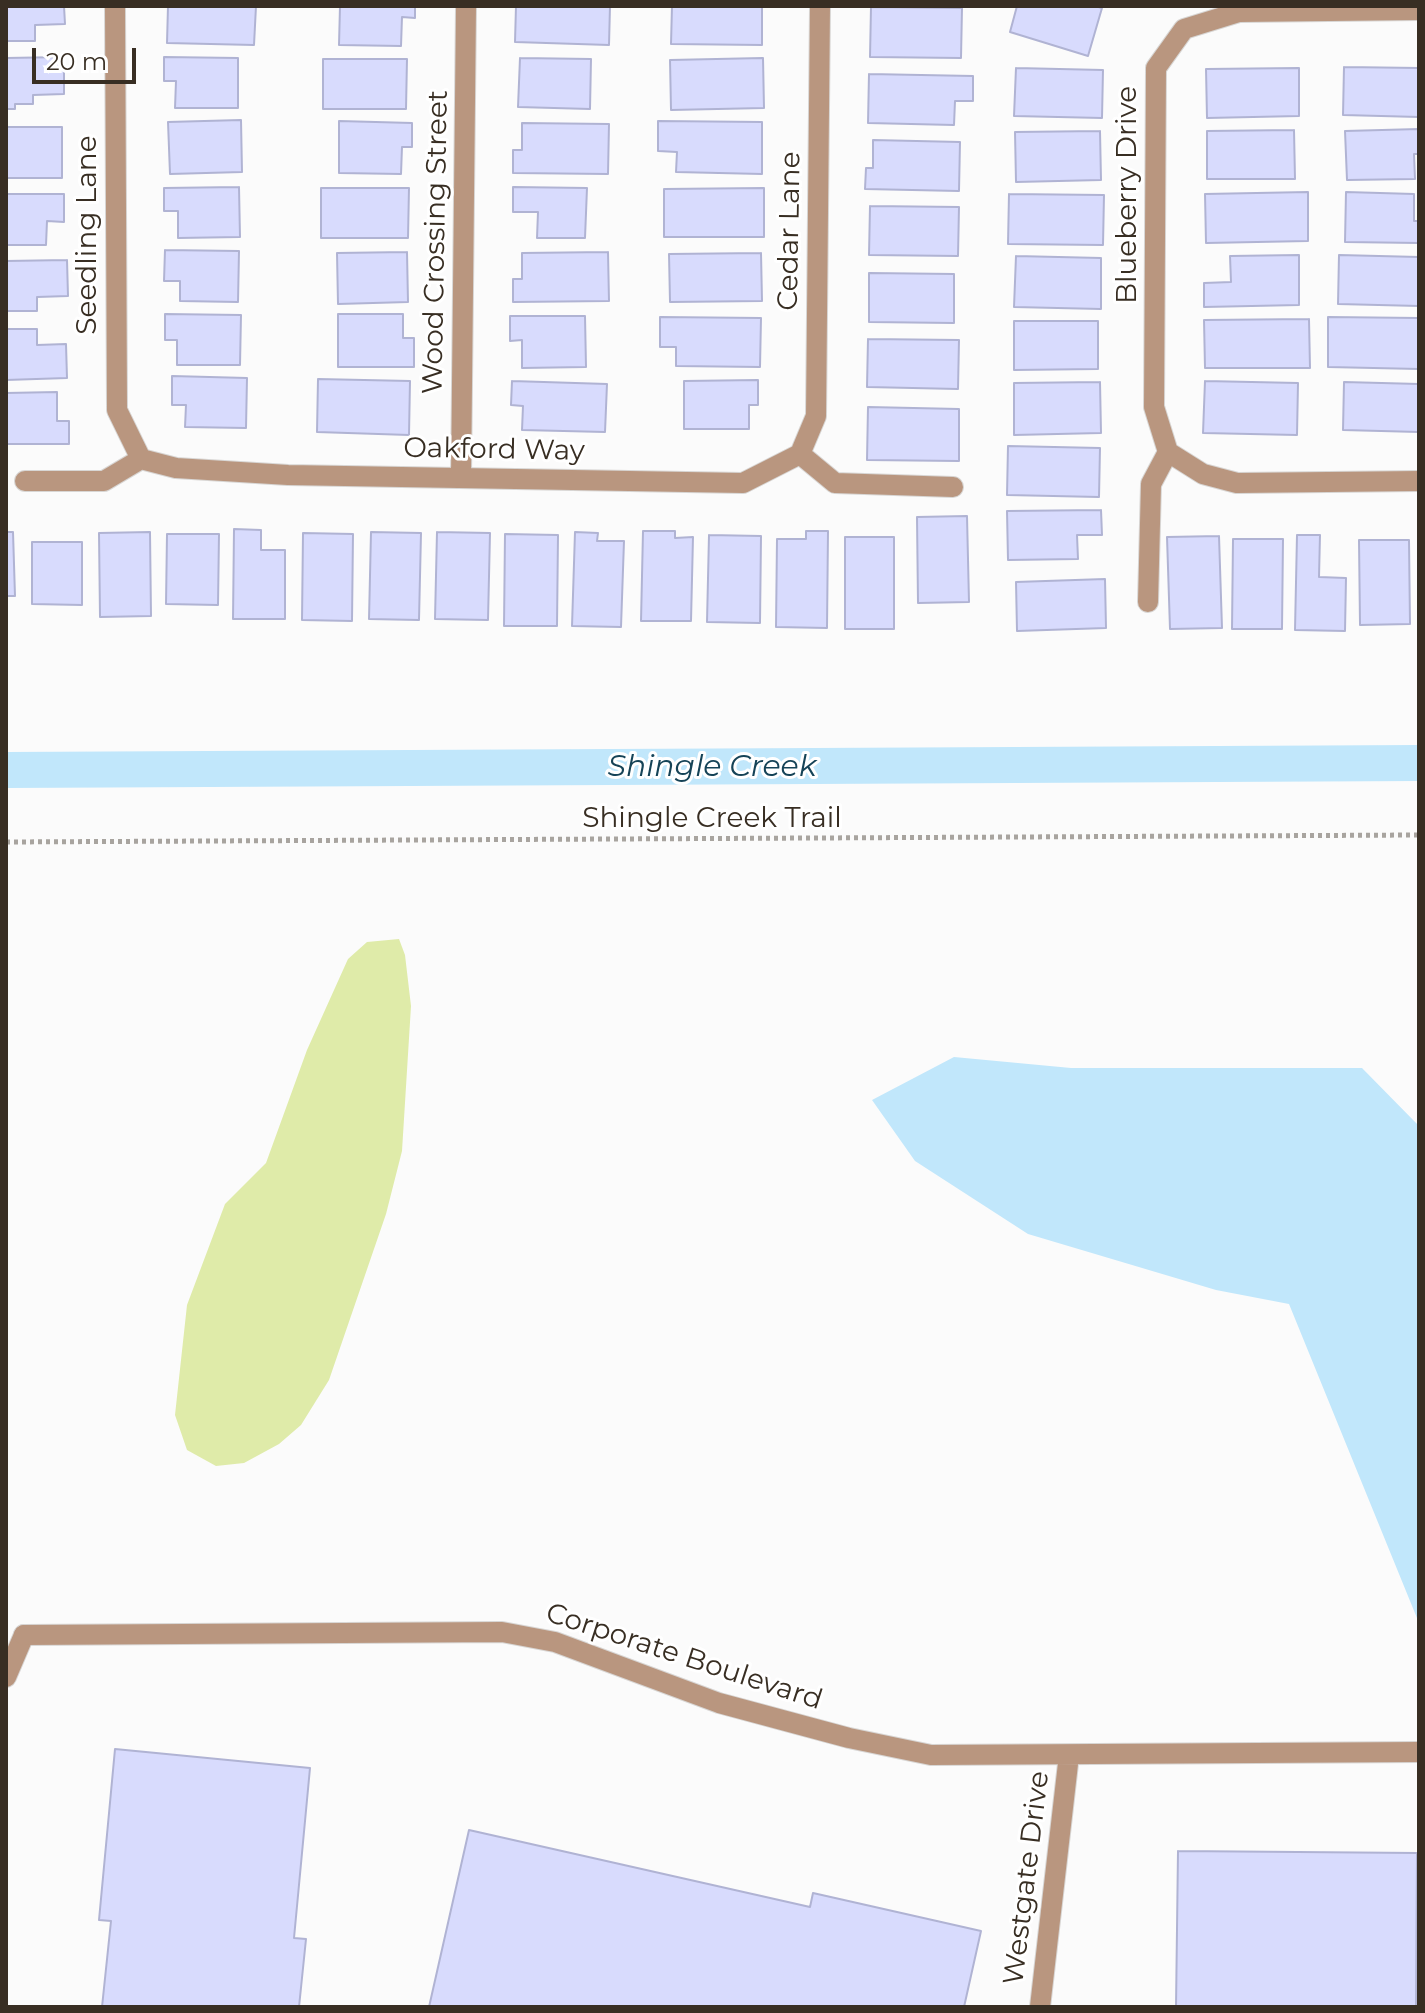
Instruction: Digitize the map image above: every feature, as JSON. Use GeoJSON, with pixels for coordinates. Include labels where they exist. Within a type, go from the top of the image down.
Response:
{"type":"FeatureCollection","features":[{"type":"Feature","properties":{"kind":"street","name":"Seedling Lane"},"geometry":{"type":"LineString","coordinates":[[115,6],[117,410],[141,459]]}},
{"type":"Feature","properties":{"kind":"street","name":"Wood Crossing Street"},"geometry":{"type":"LineString","coordinates":[[461,478],[466,6]]}},
{"type":"Feature","properties":{"kind":"street","name":"Cedar Lane"},"geometry":{"type":"LineString","coordinates":[[800,454],[816,416],[820,6]]}},
{"type":"Feature","properties":{"kind":"street","name":"Blueberry Drive"},"geometry":{"type":"LineString","coordinates":[[1168,452],[1154,407],[1156,68],[1184,29],[1239,12],[1419,10]]}},
{"type":"Feature","properties":{"kind":"street"},"geometry":{"type":"LineString","coordinates":[[1148,602],[1151,484],[1168,452],[1203,474],[1237,483],[1419,481]]}},
{"type":"Feature","properties":{"kind":"street","name":"Oakford Way"},"geometry":{"type":"LineString","coordinates":[[141,459],[176,468],[288,475],[743,483],[800,454]]}},
{"type":"Feature","properties":{"kind":"street"},"geometry":{"type":"LineString","coordinates":[[800,454],[835,483],[953,487]]}},
{"type":"Feature","properties":{"kind":"street"},"geometry":{"type":"LineString","coordinates":[[25,481],[104,481],[141,459]]}},
{"type":"Feature","properties":{"kind":"street","name":"Corporate Boulevard"},"geometry":{"type":"LineString","coordinates":[[6,1677],[24,1635],[502,1632],[555,1642],[719,1703],[849,1738],[931,1755],[1419,1752]]}},
{"type":"Feature","properties":{"kind":"street","name":"Westgate Drive"},"geometry":{"type":"LineString","coordinates":[[1040,2007],[1069,1755]]}},
{"type":"Feature","properties":{"kind":"path","name":"Shingle Creek Trail"},"geometry":{"type":"LineString","coordinates":[[6,842],[1419,835]]}},
{"type":"Feature","properties":{"kind":"green space"},"geometry":{"type":"Polygon","coordinates":[[[399,939],[405,955],[411,1006],[402,1151],[386,1214],[329,1380],[301,1425],[279,1444],[244,1463],[216,1466],[187,1450],[175,1415],[187,1305],[225,1204],[266,1163],[307,1050],[348,959],[367,942],[399,939]]]}},
{"type":"Feature","properties":{"kind":"water"},"geometry":{"type":"Polygon","coordinates":[[[954,1057],[1071,1068],[1362,1068],[1419,1126],[1419,1623],[1289,1304],[1216,1290],[1028,1234],[915,1161],[872,1100],[954,1057]]]}},
{"type":"Feature","properties":{"kind":"building"},"geometry":{"type":"Polygon","coordinates":[[[6,6],[64,6],[65,24],[35,25],[35,41],[6,41],[6,6]]]}},
{"type":"Feature","properties":{"kind":"building"},"geometry":{"type":"Polygon","coordinates":[[[168,6],[256,6],[254,45],[167,43],[168,6]]]}},
{"type":"Feature","properties":{"kind":"building"},"geometry":{"type":"Polygon","coordinates":[[[340,6],[415,6],[415,18],[402,17],[401,46],[339,45],[340,6]]]}},
{"type":"Feature","properties":{"kind":"building"},"geometry":{"type":"Polygon","coordinates":[[[516,6],[610,6],[609,45],[515,42],[516,6]]]}},
{"type":"Feature","properties":{"kind":"building"},"geometry":{"type":"Polygon","coordinates":[[[672,6],[762,6],[762,45],[671,44],[672,6]]]}},
{"type":"Feature","properties":{"kind":"building"},"geometry":{"type":"Polygon","coordinates":[[[1017,6],[1102,8],[1088,56],[1010,32],[1017,6]]]}},
{"type":"Feature","properties":{"kind":"building"},"geometry":{"type":"Polygon","coordinates":[[[871,7],[962,8],[961,58],[870,57],[871,7]]]}},
{"type":"Feature","properties":{"kind":"building"},"geometry":{"type":"Polygon","coordinates":[[[64,57],[64,94],[33,95],[33,104],[15,104],[15,109],[6,109],[6,58],[64,57]]]}},
{"type":"Feature","properties":{"kind":"building"},"geometry":{"type":"Polygon","coordinates":[[[164,57],[238,58],[238,108],[175,108],[176,81],[164,81],[164,57]]]}},
{"type":"Feature","properties":{"kind":"building"},"geometry":{"type":"Polygon","coordinates":[[[520,58],[591,59],[590,109],[518,107],[520,58]]]}},
{"type":"Feature","properties":{"kind":"building"},"geometry":{"type":"Polygon","coordinates":[[[763,58],[764,108],[671,110],[670,60],[763,58]]]}},
{"type":"Feature","properties":{"kind":"building"},"geometry":{"type":"Polygon","coordinates":[[[323,59],[407,59],[406,109],[323,109],[323,59]]]}},
{"type":"Feature","properties":{"kind":"building"},"geometry":{"type":"Polygon","coordinates":[[[1344,67],[1419,68],[1419,117],[1343,115],[1344,67]]]}},
{"type":"Feature","properties":{"kind":"building"},"geometry":{"type":"Polygon","coordinates":[[[1016,68],[1103,70],[1102,118],[1014,116],[1016,68]]]}},
{"type":"Feature","properties":{"kind":"building"},"geometry":{"type":"Polygon","coordinates":[[[1299,68],[1299,116],[1207,118],[1206,69],[1299,68]]]}},
{"type":"Feature","properties":{"kind":"building"},"geometry":{"type":"Polygon","coordinates":[[[869,74],[973,76],[973,101],[955,101],[954,125],[868,123],[869,74]]]}},
{"type":"Feature","properties":{"kind":"building"},"geometry":{"type":"Polygon","coordinates":[[[241,120],[242,172],[170,174],[168,122],[241,120]]]}},
{"type":"Feature","properties":{"kind":"building"},"geometry":{"type":"Polygon","coordinates":[[[339,121],[412,123],[412,147],[402,147],[401,174],[339,173],[339,121]]]}},
{"type":"Feature","properties":{"kind":"building"},"geometry":{"type":"Polygon","coordinates":[[[658,121],[762,122],[762,174],[676,172],[677,152],[658,151],[658,121]]]}},
{"type":"Feature","properties":{"kind":"building"},"geometry":{"type":"Polygon","coordinates":[[[522,123],[609,124],[608,174],[513,173],[513,150],[522,150],[522,123]]]}},
{"type":"Feature","properties":{"kind":"building"},"geometry":{"type":"Polygon","coordinates":[[[6,127],[62,127],[62,178],[6,178],[6,127]]]}},
{"type":"Feature","properties":{"kind":"building"},"geometry":{"type":"Polygon","coordinates":[[[1419,129],[1419,154],[1414,154],[1415,179],[1347,180],[1345,131],[1419,129]]]}},
{"type":"Feature","properties":{"kind":"building"},"geometry":{"type":"Polygon","coordinates":[[[1294,130],[1295,179],[1207,179],[1207,131],[1294,130]]]}},
{"type":"Feature","properties":{"kind":"building"},"geometry":{"type":"Polygon","coordinates":[[[1100,131],[1101,180],[1016,182],[1015,132],[1100,131]]]}},
{"type":"Feature","properties":{"kind":"building"},"geometry":{"type":"Polygon","coordinates":[[[873,140],[960,142],[959,191],[865,189],[866,168],[873,168],[873,140]]]}},
{"type":"Feature","properties":{"kind":"building"},"geometry":{"type":"Polygon","coordinates":[[[239,187],[240,237],[178,238],[178,211],[164,211],[164,188],[239,187]]]}},
{"type":"Feature","properties":{"kind":"building"},"geometry":{"type":"Polygon","coordinates":[[[513,187],[587,188],[585,238],[537,238],[538,212],[513,212],[513,187]]]}},
{"type":"Feature","properties":{"kind":"building"},"geometry":{"type":"Polygon","coordinates":[[[321,188],[409,188],[408,238],[321,238],[321,188]]]}},
{"type":"Feature","properties":{"kind":"building"},"geometry":{"type":"Polygon","coordinates":[[[764,188],[764,237],[664,237],[664,189],[764,188]]]}},
{"type":"Feature","properties":{"kind":"building"},"geometry":{"type":"Polygon","coordinates":[[[1308,192],[1308,241],[1206,243],[1205,194],[1308,192]]]}},
{"type":"Feature","properties":{"kind":"building"},"geometry":{"type":"Polygon","coordinates":[[[1346,192],[1414,194],[1414,221],[1419,221],[1419,243],[1345,242],[1346,192]]]}},
{"type":"Feature","properties":{"kind":"building"},"geometry":{"type":"Polygon","coordinates":[[[6,194],[64,194],[64,222],[47,221],[46,245],[6,245],[6,194]]]}},
{"type":"Feature","properties":{"kind":"building"},"geometry":{"type":"Polygon","coordinates":[[[1009,194],[1104,195],[1103,245],[1008,244],[1009,194]]]}},
{"type":"Feature","properties":{"kind":"building"},"geometry":{"type":"Polygon","coordinates":[[[870,206],[959,207],[958,256],[869,255],[870,206]]]}},
{"type":"Feature","properties":{"kind":"building"},"geometry":{"type":"Polygon","coordinates":[[[165,250],[239,251],[238,302],[180,301],[180,281],[164,281],[165,250]]]}},
{"type":"Feature","properties":{"kind":"building"},"geometry":{"type":"Polygon","coordinates":[[[407,252],[408,302],[338,304],[337,253],[407,252]]]}},
{"type":"Feature","properties":{"kind":"building"},"geometry":{"type":"Polygon","coordinates":[[[608,252],[609,301],[513,302],[513,279],[522,279],[522,253],[608,252]]]}},
{"type":"Feature","properties":{"kind":"building"},"geometry":{"type":"Polygon","coordinates":[[[761,253],[762,301],[670,302],[669,254],[761,253]]]}},
{"type":"Feature","properties":{"kind":"building"},"geometry":{"type":"Polygon","coordinates":[[[1299,255],[1299,305],[1204,307],[1204,283],[1231,282],[1230,256],[1299,255]]]}},
{"type":"Feature","properties":{"kind":"building"},"geometry":{"type":"Polygon","coordinates":[[[1339,255],[1419,257],[1419,306],[1338,304],[1339,255]]]}},
{"type":"Feature","properties":{"kind":"building"},"geometry":{"type":"Polygon","coordinates":[[[1016,256],[1101,258],[1101,309],[1014,307],[1016,256]]]}},
{"type":"Feature","properties":{"kind":"building"},"geometry":{"type":"Polygon","coordinates":[[[67,260],[68,296],[37,297],[37,311],[6,311],[6,261],[67,260]]]}},
{"type":"Feature","properties":{"kind":"building"},"geometry":{"type":"Polygon","coordinates":[[[869,273],[954,274],[954,323],[869,322],[869,273]]]}},
{"type":"Feature","properties":{"kind":"building"},"geometry":{"type":"Polygon","coordinates":[[[165,314],[241,315],[240,365],[177,365],[177,340],[165,340],[165,314]]]}},
{"type":"Feature","properties":{"kind":"building"},"geometry":{"type":"Polygon","coordinates":[[[338,314],[403,314],[403,338],[414,338],[414,367],[338,367],[338,314]]]}},
{"type":"Feature","properties":{"kind":"building"},"geometry":{"type":"Polygon","coordinates":[[[510,316],[585,316],[586,367],[522,368],[522,340],[510,341],[510,316]]]}},
{"type":"Feature","properties":{"kind":"building"},"geometry":{"type":"Polygon","coordinates":[[[660,317],[761,318],[760,367],[676,366],[676,347],[660,347],[660,317]]]}},
{"type":"Feature","properties":{"kind":"building"},"geometry":{"type":"Polygon","coordinates":[[[1328,317],[1419,318],[1419,369],[1328,367],[1328,317]]]}},
{"type":"Feature","properties":{"kind":"building"},"geometry":{"type":"Polygon","coordinates":[[[1309,319],[1310,368],[1205,368],[1204,320],[1309,319]]]}},
{"type":"Feature","properties":{"kind":"building"},"geometry":{"type":"Polygon","coordinates":[[[1014,321],[1098,321],[1098,369],[1014,370],[1014,321]]]}},
{"type":"Feature","properties":{"kind":"building"},"geometry":{"type":"Polygon","coordinates":[[[6,329],[37,329],[37,345],[66,344],[67,378],[6,380],[6,329]]]}},
{"type":"Feature","properties":{"kind":"building"},"geometry":{"type":"Polygon","coordinates":[[[868,339],[959,340],[958,389],[867,387],[868,339]]]}},
{"type":"Feature","properties":{"kind":"building"},"geometry":{"type":"Polygon","coordinates":[[[172,376],[247,378],[246,428],[185,427],[186,405],[172,405],[172,376]]]}},
{"type":"Feature","properties":{"kind":"building"},"geometry":{"type":"Polygon","coordinates":[[[318,379],[410,381],[409,435],[317,432],[318,379]]]}},
{"type":"Feature","properties":{"kind":"building"},"geometry":{"type":"Polygon","coordinates":[[[758,380],[758,405],[749,405],[749,429],[684,429],[684,381],[758,380]]]}},
{"type":"Feature","properties":{"kind":"building"},"geometry":{"type":"Polygon","coordinates":[[[512,381],[607,384],[605,432],[522,430],[523,406],[511,405],[512,381]]]}},
{"type":"Feature","properties":{"kind":"building"},"geometry":{"type":"Polygon","coordinates":[[[1205,381],[1298,383],[1297,435],[1203,433],[1205,381]]]}},
{"type":"Feature","properties":{"kind":"building"},"geometry":{"type":"Polygon","coordinates":[[[1100,382],[1101,433],[1014,435],[1014,383],[1100,382]]]}},
{"type":"Feature","properties":{"kind":"building"},"geometry":{"type":"Polygon","coordinates":[[[1344,382],[1419,384],[1419,432],[1343,430],[1344,382]]]}},
{"type":"Feature","properties":{"kind":"building"},"geometry":{"type":"Polygon","coordinates":[[[57,392],[57,421],[69,421],[69,444],[6,444],[6,393],[57,392]]]}},
{"type":"Feature","properties":{"kind":"building"},"geometry":{"type":"Polygon","coordinates":[[[868,407],[959,409],[959,461],[867,460],[868,407]]]}},
{"type":"Feature","properties":{"kind":"building"},"geometry":{"type":"Polygon","coordinates":[[[1008,446],[1100,448],[1099,497],[1007,495],[1008,446]]]}},
{"type":"Feature","properties":{"kind":"building"},"geometry":{"type":"Polygon","coordinates":[[[1101,510],[1102,535],[1077,535],[1078,559],[1008,560],[1007,511],[1101,510]]]}},
{"type":"Feature","properties":{"kind":"building"},"geometry":{"type":"Polygon","coordinates":[[[967,516],[969,602],[918,603],[917,517],[967,516]]]}},
{"type":"Feature","properties":{"kind":"building"},"geometry":{"type":"Polygon","coordinates":[[[234,529],[261,530],[261,550],[285,550],[285,619],[233,619],[234,529]]]}},
{"type":"Feature","properties":{"kind":"building"},"geometry":{"type":"Polygon","coordinates":[[[643,531],[675,531],[675,538],[693,537],[691,621],[641,621],[643,531]]]}},
{"type":"Feature","properties":{"kind":"building"},"geometry":{"type":"Polygon","coordinates":[[[806,531],[828,531],[827,628],[776,627],[777,539],[806,539],[806,531]]]}},
{"type":"Feature","properties":{"kind":"building"},"geometry":{"type":"Polygon","coordinates":[[[6,532],[13,532],[15,596],[6,596],[6,532]]]}},
{"type":"Feature","properties":{"kind":"building"},"geometry":{"type":"Polygon","coordinates":[[[150,532],[151,616],[100,617],[99,533],[150,532]]]}},
{"type":"Feature","properties":{"kind":"building"},"geometry":{"type":"Polygon","coordinates":[[[371,532],[421,533],[419,620],[369,619],[371,532]]]}},
{"type":"Feature","properties":{"kind":"building"},"geometry":{"type":"Polygon","coordinates":[[[437,532],[490,533],[488,620],[435,619],[437,532]]]}},
{"type":"Feature","properties":{"kind":"building"},"geometry":{"type":"Polygon","coordinates":[[[575,532],[598,533],[597,541],[624,541],[621,627],[572,626],[575,532]]]}},
{"type":"Feature","properties":{"kind":"building"},"geometry":{"type":"Polygon","coordinates":[[[303,533],[353,534],[352,621],[302,620],[303,533]]]}},
{"type":"Feature","properties":{"kind":"building"},"geometry":{"type":"Polygon","coordinates":[[[167,534],[219,534],[218,605],[166,604],[167,534]]]}},
{"type":"Feature","properties":{"kind":"building"},"geometry":{"type":"Polygon","coordinates":[[[505,534],[558,535],[557,626],[504,626],[505,534]]]}},
{"type":"Feature","properties":{"kind":"building"},"geometry":{"type":"Polygon","coordinates":[[[709,535],[761,536],[760,623],[707,622],[709,535]]]}},
{"type":"Feature","properties":{"kind":"building"},"geometry":{"type":"Polygon","coordinates":[[[1297,535],[1320,535],[1319,577],[1346,578],[1345,631],[1295,630],[1297,535]]]}},
{"type":"Feature","properties":{"kind":"building"},"geometry":{"type":"Polygon","coordinates":[[[1219,536],[1222,628],[1170,629],[1167,537],[1219,536]]]}},
{"type":"Feature","properties":{"kind":"building"},"geometry":{"type":"Polygon","coordinates":[[[845,537],[894,537],[894,629],[845,629],[845,537]]]}},
{"type":"Feature","properties":{"kind":"building"},"geometry":{"type":"Polygon","coordinates":[[[1233,539],[1283,539],[1282,629],[1232,629],[1233,539]]]}},
{"type":"Feature","properties":{"kind":"building"},"geometry":{"type":"Polygon","coordinates":[[[1359,540],[1409,540],[1410,624],[1360,625],[1359,540]]]}},
{"type":"Feature","properties":{"kind":"building"},"geometry":{"type":"Polygon","coordinates":[[[32,542],[82,542],[82,605],[32,604],[32,542]]]}},
{"type":"Feature","properties":{"kind":"building"},"geometry":{"type":"Polygon","coordinates":[[[1105,579],[1106,628],[1017,631],[1016,582],[1105,579]]]}},
{"type":"Feature","properties":{"kind":"building"},"geometry":{"type":"Polygon","coordinates":[[[115,1749],[310,1768],[294,1938],[306,1939],[299,2007],[102,2007],[111,1921],[99,1920],[115,1749]]]}},
{"type":"Feature","properties":{"kind":"building"},"geometry":{"type":"Polygon","coordinates":[[[469,1830],[810,1907],[813,1893],[981,1931],[964,2007],[429,2007],[469,1830]]]}},
{"type":"Feature","properties":{"kind":"building"},"geometry":{"type":"Polygon","coordinates":[[[1178,1851],[1417,1853],[1416,2007],[1176,2007],[1178,1851]]]}},
{"type":"Feature","properties":{"kind":"waterway","name":"Shingle Creek"},"geometry":{"type":"LineString","coordinates":[[6,770],[1419,763]]}}]}
